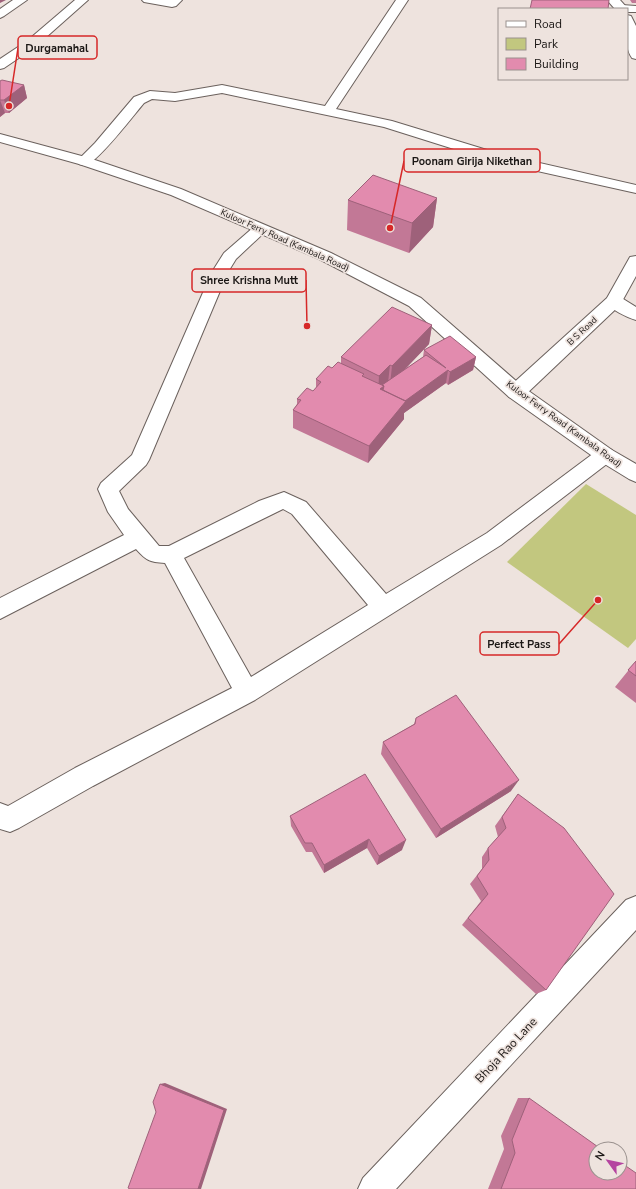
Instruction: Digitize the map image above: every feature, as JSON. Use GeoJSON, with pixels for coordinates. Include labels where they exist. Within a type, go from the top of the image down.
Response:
{"type":"FeatureCollection","features":[{"type":"Feature","properties":{"kind":"street"},"geometry":{"type":"LineString","coordinates":[[0,14],[21,0]]}},
{"type":"Feature","properties":{"kind":"street"},"geometry":{"type":"LineString","coordinates":[[0,65],[31,44],[82,0]]}},
{"type":"Feature","properties":{"kind":"street"},"geometry":{"type":"LineString","coordinates":[[148,0],[172,4],[176,0]]}},
{"type":"Feature","properties":{"kind":"street"},"geometry":{"type":"LineString","coordinates":[[328,111],[402,0]]}},
{"type":"Feature","properties":{"kind":"street"},"geometry":{"type":"LineString","coordinates":[[628,22],[636,55]]}},
{"type":"Feature","properties":{"kind":"street"},"geometry":{"type":"LineString","coordinates":[[84,161],[100,146],[139,100],[150,95],[175,97],[222,89],[387,124],[497,158],[636,189]]}},
{"type":"Feature","properties":{"kind":"street","name":"Kuloor Ferry Road (Kambala Road)"},"geometry":{"type":"LineString","coordinates":[[0,138],[84,161],[176,192],[325,256],[415,302],[516,392],[605,455],[636,474]]}},
{"type":"Feature","properties":{"kind":"street"},"geometry":{"type":"LineString","coordinates":[[260,228],[230,256],[220,272],[146,446],[139,460],[108,489],[110,500],[138,538],[154,554],[171,556],[266,507],[284,500],[298,508],[384,608]]}},
{"type":"Feature","properties":{"kind":"street","name":"B S Road"},"geometry":{"type":"LineString","coordinates":[[516,392],[614,301],[636,261]]}},
{"type":"Feature","properties":{"kind":"street"},"geometry":{"type":"LineString","coordinates":[[614,301],[636,314]]}},
{"type":"Feature","properties":{"kind":"street"},"geometry":{"type":"LineString","coordinates":[[0,816],[10,819],[84,777],[247,692],[494,540],[605,455]]}},
{"type":"Feature","properties":{"kind":"street"},"geometry":{"type":"LineString","coordinates":[[0,609],[138,538]]}},
{"type":"Feature","properties":{"kind":"street"},"geometry":{"type":"LineString","coordinates":[[171,556],[247,692]]}},
{"type":"Feature","properties":{"kind":"street","name":"Bhoja Rao Lane"},"geometry":{"type":"LineString","coordinates":[[374,1189],[636,910]]}},
{"type":"Feature","properties":{"kind":"green space"},"geometry":{"type":"Polygon","coordinates":[[[586,484],[636,515],[636,639],[628,648],[507,562],[586,484]]]}},
{"type":"Feature","properties":{"kind":"building"},"geometry":{"type":"Polygon","coordinates":[[[532,0],[609,0],[608,8],[530,8],[532,0]]]}},
{"type":"Feature","properties":{"kind":"building"},"geometry":{"type":"Polygon","coordinates":[[[2,80],[24,85],[4,100],[0,100],[0,81],[2,80]]]}},
{"type":"Feature","properties":{"kind":"building"},"geometry":{"type":"Polygon","coordinates":[[[373,175],[437,198],[412,223],[348,200],[373,175]]]}},
{"type":"Feature","properties":{"kind":"building"},"geometry":{"type":"Polygon","coordinates":[[[392,307],[432,325],[392,366],[390,365],[379,376],[341,357],[392,307]]]}},
{"type":"Feature","properties":{"kind":"building"},"geometry":{"type":"Polygon","coordinates":[[[450,336],[476,357],[450,372],[448,370],[405,401],[383,390],[384,386],[382,385],[426,355],[446,368],[424,350],[450,336]]]}},
{"type":"Feature","properties":{"kind":"building"},"geometry":{"type":"Polygon","coordinates":[[[338,362],[364,374],[362,376],[384,386],[380,389],[406,401],[369,446],[293,410],[301,400],[297,399],[307,388],[313,391],[321,382],[316,379],[328,366],[332,368],[338,362]]]}},
{"type":"Feature","properties":{"kind":"building"},"geometry":{"type":"Polygon","coordinates":[[[636,661],[636,676],[628,670],[636,661]]]}},
{"type":"Feature","properties":{"kind":"building"},"geometry":{"type":"Polygon","coordinates":[[[456,695],[519,780],[441,829],[383,742],[415,724],[416,718],[456,695]]]}},
{"type":"Feature","properties":{"kind":"building"},"geometry":{"type":"Polygon","coordinates":[[[365,774],[406,840],[379,856],[369,839],[324,865],[312,843],[305,843],[290,816],[365,774]]]}},
{"type":"Feature","properties":{"kind":"building"},"geometry":{"type":"Polygon","coordinates":[[[518,794],[564,828],[614,894],[546,990],[468,918],[488,894],[477,876],[489,860],[488,848],[506,828],[502,817],[518,794]]]}},
{"type":"Feature","properties":{"kind":"building"},"geometry":{"type":"Polygon","coordinates":[[[160,1084],[224,1110],[198,1189],[128,1188],[156,1112],[153,1102],[160,1084]]]}},
{"type":"Feature","properties":{"kind":"building"},"geometry":{"type":"Polygon","coordinates":[[[529,1098],[590,1141],[588,1141],[588,1181],[628,1181],[628,1168],[636,1173],[636,1189],[501,1189],[515,1153],[512,1140],[529,1098]]]}},
{"type":"Feature","properties":{"kind":"place","name":"Durgamahal"},"geometry":{"type":"Point","coordinates":[9,106]}},
{"type":"Feature","properties":{"kind":"place","name":"Poonam Girija Nikethan"},"geometry":{"type":"Point","coordinates":[390,228]}},
{"type":"Feature","properties":{"kind":"place","name":"Shree Krishna Mutt"},"geometry":{"type":"Point","coordinates":[307,326]}},
{"type":"Feature","properties":{"kind":"place","name":"Perfect Pass"},"geometry":{"type":"Point","coordinates":[598,600]}}]}
